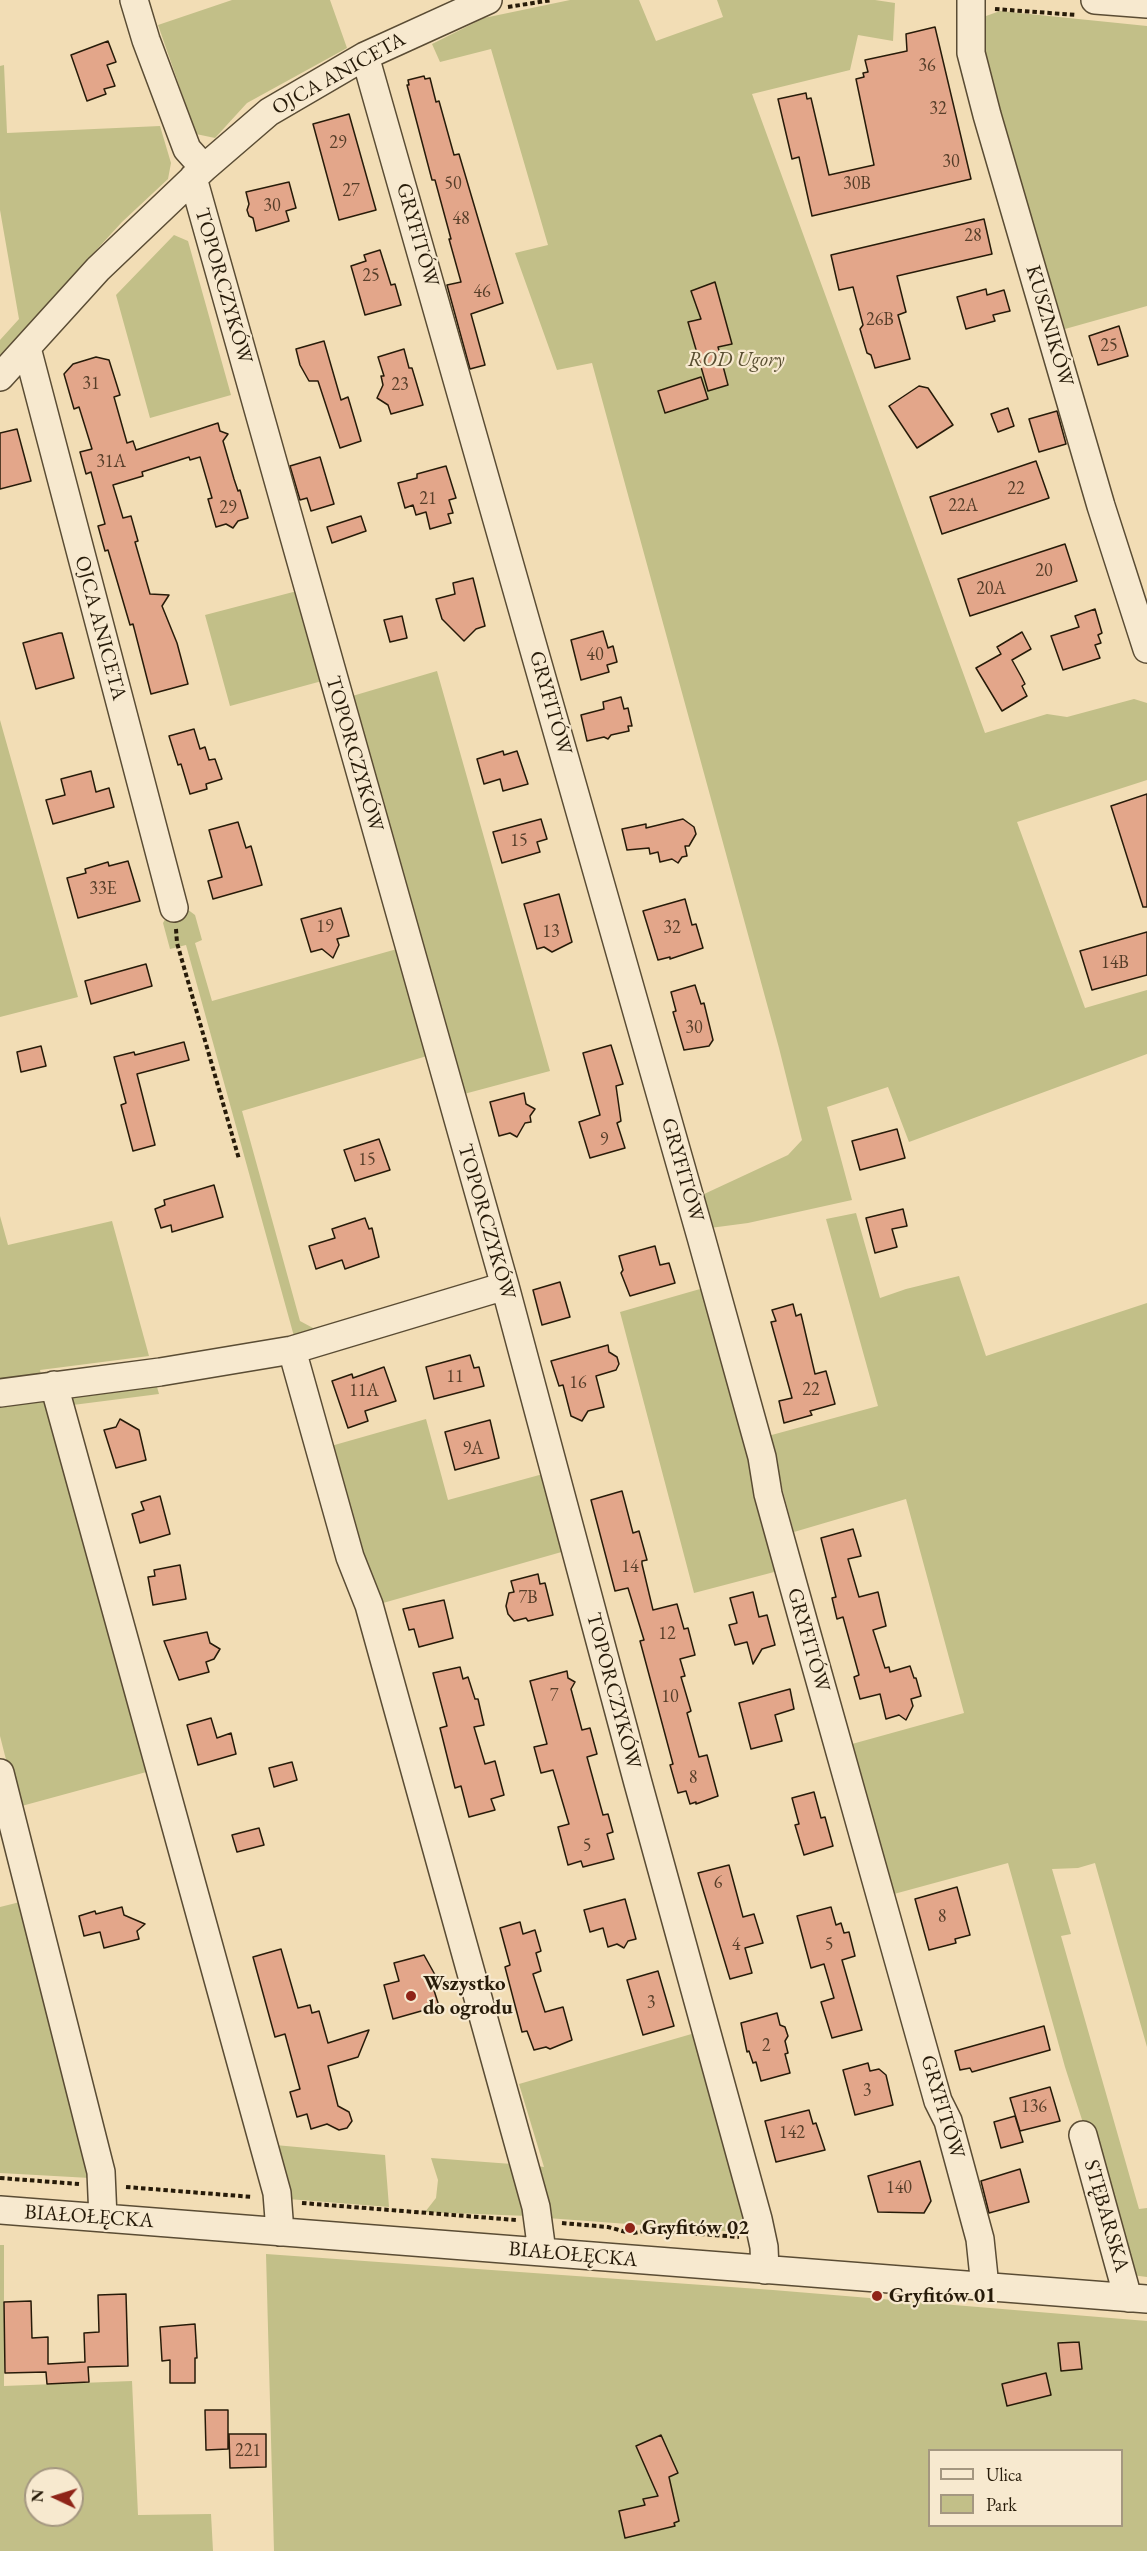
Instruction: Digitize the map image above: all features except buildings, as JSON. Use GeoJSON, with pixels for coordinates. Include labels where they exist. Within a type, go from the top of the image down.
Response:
{"type":"FeatureCollection","features":[{"type":"Feature","properties":{"kind":"street"},"geometry":{"type":"LineString","coordinates":[[134,0],[146,40],[187,150],[198,173]]}},
{"type":"Feature","properties":{"kind":"street","name":"OJCA ANICETA"},"geometry":{"type":"LineString","coordinates":[[0,377],[98,268],[198,173],[269,112],[365,56],[495,4]]}},
{"type":"Feature","properties":{"kind":"street","name":"KUSZNIKÓW"},"geometry":{"type":"LineString","coordinates":[[981,4],[970,53],[1098,495],[1147,649]]}},
{"type":"Feature","properties":{"kind":"street"},"geometry":{"type":"LineString","coordinates":[[1087,8],[1147,4]]}},
{"type":"Feature","properties":{"kind":"street","name":"GRYFITÓW"},"geometry":{"type":"LineString","coordinates":[[365,56],[704,1248],[762,1457],[768,1494],[902,1975],[938,2101],[948,2121],[954,2142],[980,2239],[985,2287]]}},
{"type":"Feature","properties":{"kind":"street","name":"TOPORCZYKÓW"},"geometry":{"type":"LineString","coordinates":[[198,173],[505,1286],[765,2258]]}},
{"type":"Feature","properties":{"kind":"street","name":"OJCA ANICETA"},"geometry":{"type":"LineString","coordinates":[[27,348],[174,908]]}},
{"type":"Feature","properties":{"kind":"street"},"geometry":{"type":"LineString","coordinates":[[0,1393],[54,1384],[160,1372],[292,1350],[505,1286]]}},
{"type":"Feature","properties":{"kind":"street"},"geometry":{"type":"LineString","coordinates":[[292,1350],[350,1557],[369,1605],[539,2222],[542,2252]]}},
{"type":"Feature","properties":{"kind":"street"},"geometry":{"type":"LineString","coordinates":[[54,1384],[278,2200],[280,2232]]}},
{"type":"Feature","properties":{"kind":"street"},"geometry":{"type":"LineString","coordinates":[[0,1773],[103,2186],[103,2218]]}},
{"type":"Feature","properties":{"kind":"street","name":"STĘBARSKA"},"geometry":{"type":"LineString","coordinates":[[1083,2135],[1138,2298]]}},
{"type":"Feature","properties":{"kind":"street","name":"BIAŁOŁĘCKA"},"geometry":{"type":"LineString","coordinates":[[0,2210],[542,2252],[765,2258],[985,2287],[1138,2298]]}},
{"type":"Feature","properties":{"kind":"path"},"geometry":{"type":"LineString","coordinates":[[495,4],[552,0]]}},
{"type":"Feature","properties":{"kind":"path"},"geometry":{"type":"LineString","coordinates":[[981,4],[1087,8]]}},
{"type":"Feature","properties":{"kind":"path"},"geometry":{"type":"LineString","coordinates":[[177,943],[239,1159]]}},
{"type":"Feature","properties":{"kind":"path"},"geometry":{"type":"LineString","coordinates":[[0,2178],[608,2227],[623,2232],[636,2233],[649,2230],[746,2238],[765,2258]]}},
{"type":"Feature","properties":{"kind":"green space"},"geometry":{"type":"Polygon","coordinates":[[[232,0],[330,0],[347,48],[247,103],[215,138],[196,134],[158,25],[232,0]]]}},
{"type":"Feature","properties":{"kind":"green space","name":"ROD Ugory"},"geometry":{"type":"Polygon","coordinates":[[[570,0],[639,0],[656,41],[723,17],[717,0],[875,0],[895,3],[893,41],[858,35],[850,70],[752,94],[985,733],[1047,714],[1067,717],[1134,699],[1147,703],[1147,780],[1017,822],[1085,1008],[1147,990],[1147,1054],[909,1142],[888,1087],[827,1107],[852,1200],[748,1223],[710,1228],[702,1195],[788,1155],[802,1140],[779,1048],[592,363],[557,370],[515,253],[548,245],[491,49],[440,62],[432,44],[484,18],[570,0]]]}},
{"type":"Feature","properties":{"kind":"green space"},"geometry":{"type":"Polygon","coordinates":[[[1000,11],[1147,26],[1147,306],[1065,329],[982,56],[986,16],[1000,11]]]}},
{"type":"Feature","properties":{"kind":"green space"},"geometry":{"type":"Polygon","coordinates":[[[4,65],[7,133],[160,126],[171,163],[168,179],[122,222],[0,355],[0,340],[19,319],[0,210],[0,66],[4,65]]]}},
{"type":"Feature","properties":{"kind":"green space"},"geometry":{"type":"Polygon","coordinates":[[[174,235],[188,241],[231,395],[150,418],[116,295],[174,235]]]}},
{"type":"Feature","properties":{"kind":"green space"},"geometry":{"type":"Polygon","coordinates":[[[297,591],[322,681],[230,706],[205,615],[297,591]]]}},
{"type":"Feature","properties":{"kind":"green space"},"geometry":{"type":"Polygon","coordinates":[[[437,671],[550,1071],[464,1094],[349,697],[437,671]]]}},
{"type":"Feature","properties":{"kind":"green space"},"geometry":{"type":"Polygon","coordinates":[[[0,720],[78,997],[0,1017],[0,720]]]}},
{"type":"Feature","properties":{"kind":"green space"},"geometry":{"type":"Polygon","coordinates":[[[187,909],[195,915],[202,940],[195,943],[212,1001],[397,949],[427,1056],[242,1111],[300,1321],[313,1328],[313,1337],[295,1340],[186,945],[170,949],[163,923],[168,914],[187,909]]]}},
{"type":"Feature","properties":{"kind":"green space"},"geometry":{"type":"Polygon","coordinates":[[[856,1213],[880,1298],[959,1276],[986,1356],[1147,1303],[1147,2047],[1095,1863],[1078,1868],[1052,1869],[1071,1934],[1061,1936],[1139,2209],[1147,2208],[1147,2277],[1132,2275],[1065,2067],[1008,1863],[894,1894],[852,1744],[964,1713],[906,1499],[794,1532],[768,1436],[878,1406],[826,1219],[856,1213]]]}},
{"type":"Feature","properties":{"kind":"green space"},"geometry":{"type":"Polygon","coordinates":[[[0,1216],[8,1245],[112,1221],[149,1356],[40,1370],[43,1382],[0,1387],[0,1216]]]}},
{"type":"Feature","properties":{"kind":"green space"},"geometry":{"type":"Polygon","coordinates":[[[707,1287],[759,1471],[750,1473],[778,1571],[694,1593],[620,1312],[707,1287]]]}},
{"type":"Feature","properties":{"kind":"green space"},"geometry":{"type":"Polygon","coordinates":[[[154,1376],[159,1394],[65,1406],[66,1390],[154,1376]]]}},
{"type":"Feature","properties":{"kind":"green space"},"geometry":{"type":"Polygon","coordinates":[[[45,1396],[150,1771],[18,1807],[0,1736],[0,1403],[45,1396]]]}},
{"type":"Feature","properties":{"kind":"green space"},"geometry":{"type":"Polygon","coordinates":[[[426,1419],[448,1500],[543,1474],[565,1551],[376,1605],[331,1446],[426,1419]]]}},
{"type":"Feature","properties":{"kind":"green space"},"geometry":{"type":"Polygon","coordinates":[[[20,1902],[90,2178],[0,2173],[0,1907],[20,1902]]]}},
{"type":"Feature","properties":{"kind":"green space"},"geometry":{"type":"Polygon","coordinates":[[[695,2033],[750,2233],[547,2218],[536,2166],[544,2167],[519,2084],[695,2033]]]}},
{"type":"Feature","properties":{"kind":"green space"},"geometry":{"type":"Polygon","coordinates":[[[275,2145],[385,2155],[389,2207],[288,2199],[275,2145]]]}},
{"type":"Feature","properties":{"kind":"green space"},"geometry":{"type":"Polygon","coordinates":[[[431,2158],[512,2164],[528,2216],[425,2212],[436,2198],[438,2180],[431,2158]]]}},
{"type":"Feature","properties":{"kind":"green space"},"geometry":{"type":"Polygon","coordinates":[[[0,2245],[4,2245],[4,2386],[132,2381],[138,2515],[211,2514],[213,2551],[0,2551],[0,2245]]]}},
{"type":"Feature","properties":{"kind":"green space"},"geometry":{"type":"Polygon","coordinates":[[[266,2254],[773,2290],[1147,2321],[1147,2551],[274,2551],[266,2254]]]}},
{"type":"Feature","properties":{"kind":"place","name":"Wszystko do ogrodu"},"geometry":{"type":"Point","coordinates":[411,1996]}},
{"type":"Feature","properties":{"kind":"place","name":"Gryfitów 02"},"geometry":{"type":"Point","coordinates":[630,2228]}},
{"type":"Feature","properties":{"kind":"place","name":"Gryfitów 01"},"geometry":{"type":"Point","coordinates":[877,2296]}}]}
